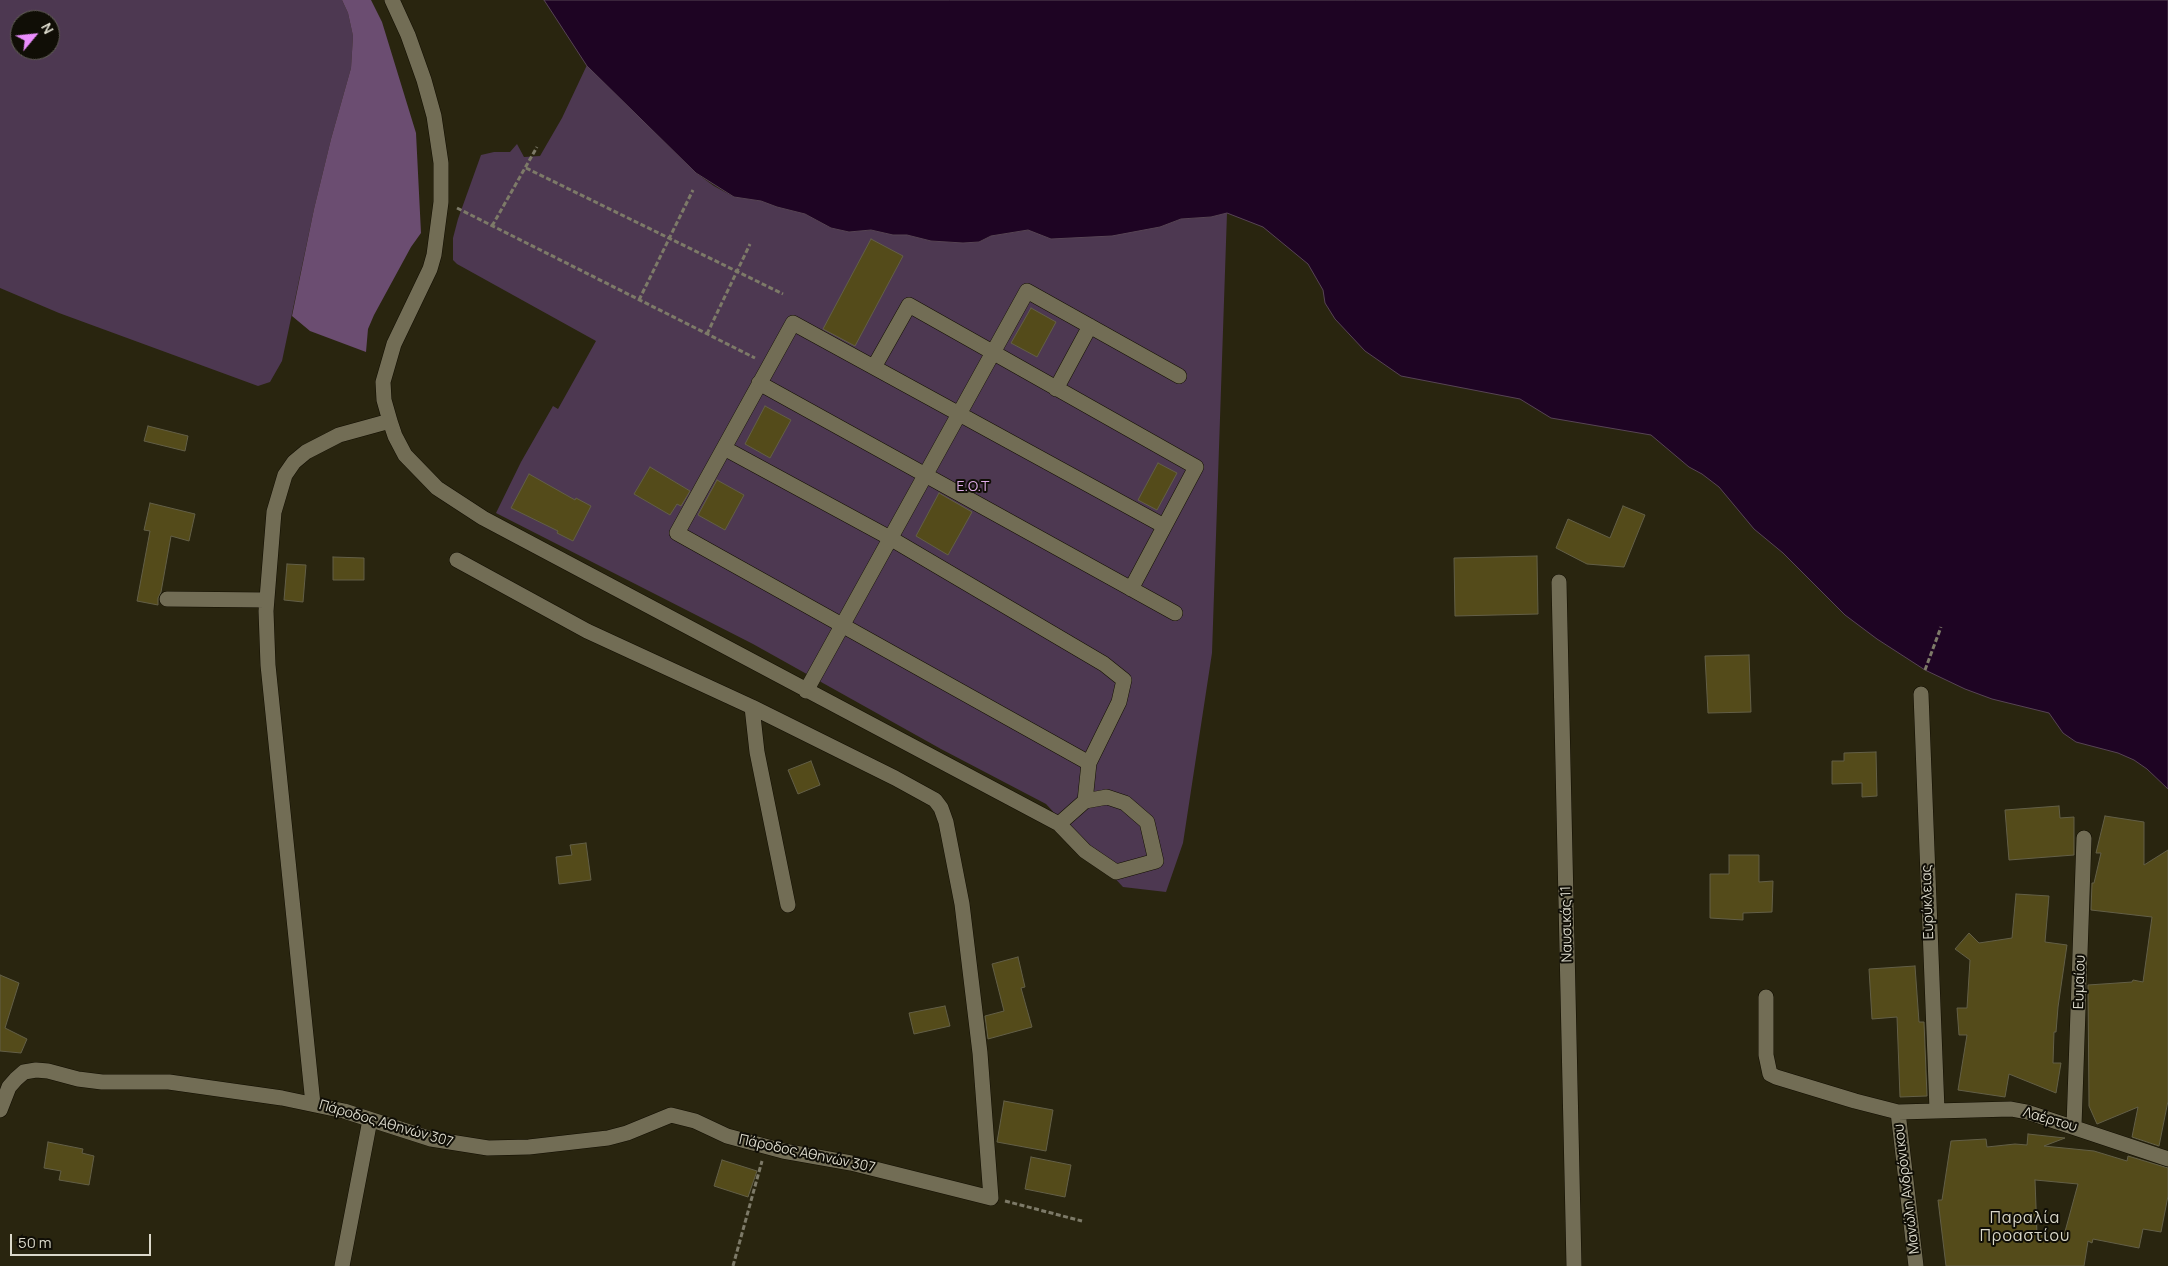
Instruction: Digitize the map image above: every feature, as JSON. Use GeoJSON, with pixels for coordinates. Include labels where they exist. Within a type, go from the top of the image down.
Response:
{"type":"FeatureCollection","features":[{"type":"Feature","properties":{"kind":"street"},"geometry":{"type":"LineString","coordinates":[[392,0],[408,35],[430,100],[440,149],[441,197],[437,240],[430,269],[399,332],[385,370],[383,395],[390,421],[405,455],[428,480],[446,495],[508,532],[1060,824],[1085,851],[1116,872],[1156,861],[1147,822],[1125,803],[1107,797],[1085,801],[1060,824]]}},
{"type":"Feature","properties":{"kind":"street"},"geometry":{"type":"LineString","coordinates":[[806,691],[1027,291],[1179,376]]}},
{"type":"Feature","properties":{"kind":"street"},"geometry":{"type":"LineString","coordinates":[[874,367],[909,305],[1196,467],[1131,589]]}},
{"type":"Feature","properties":{"kind":"street"},"geometry":{"type":"LineString","coordinates":[[1089,763],[677,534],[793,322],[1164,526]]}},
{"type":"Feature","properties":{"kind":"street"},"geometry":{"type":"LineString","coordinates":[[1056,388],[1090,326]]}},
{"type":"Feature","properties":{"kind":"street"},"geometry":{"type":"LineString","coordinates":[[759,383],[1174,613]]}},
{"type":"Feature","properties":{"kind":"street"},"geometry":{"type":"LineString","coordinates":[[313,1104],[266,630],[266,600],[274,512],[282,482],[290,467],[306,452],[322,442],[346,433],[390,421]]}},
{"type":"Feature","properties":{"kind":"street"},"geometry":{"type":"LineString","coordinates":[[724,448],[890,538],[1104,664],[1124,680],[1119,702],[1089,763],[1085,801]]}},
{"type":"Feature","properties":{"kind":"street"},"geometry":{"type":"LineString","coordinates":[[458,560],[557,616],[752,707],[935,800],[941,808],[953,847],[971,968],[991,1198]]}},
{"type":"Feature","properties":{"kind":"street","name":"Ναυσικάς 11"},"geometry":{"type":"LineString","coordinates":[[1559,582],[1574,1266]]}},
{"type":"Feature","properties":{"kind":"street"},"geometry":{"type":"LineString","coordinates":[[167,599],[266,600]]}},
{"type":"Feature","properties":{"kind":"street","name":"Ευρύκλειας"},"geometry":{"type":"LineString","coordinates":[[1920,694],[1937,1110]]}},
{"type":"Feature","properties":{"kind":"street"},"geometry":{"type":"LineString","coordinates":[[752,707],[757,752],[788,905]]}},
{"type":"Feature","properties":{"kind":"street","name":"Ευμαίου"},"geometry":{"type":"LineString","coordinates":[[2074,1126],[2084,838]]}},
{"type":"Feature","properties":{"kind":"street","name":"Λαέρτου"},"geometry":{"type":"LineString","coordinates":[[1766,997],[1766,1055],[1770,1074],[1855,1101],[1898,1112],[2010,1109],[2039,1114],[2168,1159]]}},
{"type":"Feature","properties":{"kind":"street","name":"Πάροδος Αθηνών 307"},"geometry":{"type":"LineString","coordinates":[[0,1110],[9,1087],[16,1078],[24,1072],[36,1070],[102,1082],[192,1084],[313,1104],[430,1139],[495,1149],[613,1137],[671,1115],[695,1121],[727,1136],[766,1147],[858,1165],[991,1198]]}},
{"type":"Feature","properties":{"kind":"street","name":"Μανώλη Ανδρόνικου"},"geometry":{"type":"LineString","coordinates":[[1898,1112],[1916,1266]]}},
{"type":"Feature","properties":{"kind":"street"},"geometry":{"type":"LineString","coordinates":[[342,1266],[370,1120]]}},
{"type":"Feature","properties":{"kind":"path"},"geometry":{"type":"LineString","coordinates":[[492,226],[538,147]]}},
{"type":"Feature","properties":{"kind":"path"},"geometry":{"type":"LineString","coordinates":[[526,168],[783,294]]}},
{"type":"Feature","properties":{"kind":"path"},"geometry":{"type":"LineString","coordinates":[[639,300],[693,190]]}},
{"type":"Feature","properties":{"kind":"path"},"geometry":{"type":"LineString","coordinates":[[441,197],[492,226],[769,366]]}},
{"type":"Feature","properties":{"kind":"path"},"geometry":{"type":"LineString","coordinates":[[707,334],[750,244]]}},
{"type":"Feature","properties":{"kind":"path"},"geometry":{"type":"LineString","coordinates":[[1925,670],[1941,627]]}},
{"type":"Feature","properties":{"kind":"path"},"geometry":{"type":"LineString","coordinates":[[733,1266],[766,1147]]}},
{"type":"Feature","properties":{"kind":"path"},"geometry":{"type":"LineString","coordinates":[[991,1198],[1082,1221]]}},
{"type":"Feature","properties":{"kind":"green space"},"geometry":{"type":"Polygon","coordinates":[[[0,0],[342,0],[348,13],[353,36],[351,68],[314,209],[282,361],[270,382],[258,386],[59,313],[0,288],[0,0]]]}},
{"type":"Feature","properties":{"kind":"green space","name":"E.O.T"},"geometry":{"type":"Polygon","coordinates":[[[587,65],[696,173],[714,186],[734,197],[761,201],[805,214],[831,228],[849,232],[871,230],[893,235],[907,235],[931,241],[963,243],[979,242],[991,236],[1029,230],[1051,239],[1160,227],[1181,219],[1211,217],[1227,213],[1212,653],[1183,843],[1166,892],[1123,887],[1046,804],[941,749],[753,644],[496,513],[521,462],[553,406],[558,409],[596,341],[457,264],[453,260],[453,238],[481,155],[494,152],[510,152],[517,144],[524,157],[540,156],[562,118],[587,65]]]}},
{"type":"Feature","properties":{"kind":"shaded area"},"geometry":{"type":"Polygon","coordinates":[[[342,0],[371,0],[382,22],[416,133],[421,233],[411,247],[374,315],[368,329],[366,352],[310,331],[292,316],[314,209],[351,68],[353,36],[348,13],[342,0]]]}},
{"type":"Feature","properties":{"kind":"shaded area"},"geometry":{"type":"Polygon","coordinates":[[[544,0],[2168,0],[2168,789],[2147,769],[2134,760],[2118,753],[2076,742],[2063,733],[2049,713],[1992,699],[1965,689],[1925,670],[1877,639],[1845,615],[1783,553],[1754,529],[1719,487],[1689,467],[1651,435],[1551,418],[1520,399],[1401,376],[1365,351],[1335,319],[1325,303],[1323,290],[1308,264],[1263,227],[1227,213],[1211,217],[1181,219],[1160,227],[1112,236],[1051,239],[1028,230],[991,236],[979,242],[963,243],[931,241],[907,235],[893,235],[871,230],[849,232],[831,228],[805,214],[761,201],[734,197],[696,173],[587,66],[544,0]]]}},
{"type":"Feature","properties":{"kind":"building"},"geometry":{"type":"Polygon","coordinates":[[[871,239],[903,256],[855,346],[823,329],[871,239]]]}},
{"type":"Feature","properties":{"kind":"building"},"geometry":{"type":"Polygon","coordinates":[[[1031,308],[1056,322],[1037,357],[1011,343],[1031,308]]]}},
{"type":"Feature","properties":{"kind":"building"},"geometry":{"type":"Polygon","coordinates":[[[765,406],[791,420],[770,458],[745,444],[765,406]]]}},
{"type":"Feature","properties":{"kind":"building"},"geometry":{"type":"Polygon","coordinates":[[[148,426],[188,436],[185,451],[144,441],[148,426]]]}},
{"type":"Feature","properties":{"kind":"building"},"geometry":{"type":"Polygon","coordinates":[[[1158,463],[1177,473],[1157,510],[1138,500],[1158,463]]]}},
{"type":"Feature","properties":{"kind":"building"},"geometry":{"type":"Polygon","coordinates":[[[650,467],[690,491],[681,506],[677,504],[670,515],[634,494],[650,467]]]}},
{"type":"Feature","properties":{"kind":"building"},"geometry":{"type":"Polygon","coordinates":[[[529,474],[575,500],[576,498],[591,506],[573,541],[557,533],[558,531],[511,508],[529,474]]]}},
{"type":"Feature","properties":{"kind":"building"},"geometry":{"type":"Polygon","coordinates":[[[717,480],[744,495],[725,530],[698,515],[717,480]]]}},
{"type":"Feature","properties":{"kind":"building"},"geometry":{"type":"Polygon","coordinates":[[[939,493],[972,512],[948,555],[916,536],[939,493]]]}},
{"type":"Feature","properties":{"kind":"building"},"geometry":{"type":"Polygon","coordinates":[[[150,503],[195,514],[189,541],[171,536],[158,605],[137,601],[150,531],[144,530],[150,503]]]}},
{"type":"Feature","properties":{"kind":"building"},"geometry":{"type":"Polygon","coordinates":[[[1623,506],[1645,515],[1624,567],[1587,564],[1556,548],[1568,519],[1610,538],[1623,506]]]}},
{"type":"Feature","properties":{"kind":"building"},"geometry":{"type":"Polygon","coordinates":[[[1537,556],[1538,614],[1455,616],[1454,558],[1537,556]]]}},
{"type":"Feature","properties":{"kind":"building"},"geometry":{"type":"Polygon","coordinates":[[[333,557],[364,558],[364,580],[333,580],[333,557]]]}},
{"type":"Feature","properties":{"kind":"building"},"geometry":{"type":"Polygon","coordinates":[[[287,564],[306,565],[303,602],[284,600],[287,564]]]}},
{"type":"Feature","properties":{"kind":"building"},"geometry":{"type":"Polygon","coordinates":[[[1749,655],[1751,712],[1708,713],[1705,656],[1749,655]]]}},
{"type":"Feature","properties":{"kind":"building"},"geometry":{"type":"Polygon","coordinates":[[[1876,752],[1877,796],[1862,797],[1862,783],[1832,784],[1832,761],[1844,761],[1844,753],[1876,752]]]}},
{"type":"Feature","properties":{"kind":"building"},"geometry":{"type":"Polygon","coordinates":[[[811,761],[820,785],[798,794],[788,770],[811,761]]]}},
{"type":"Feature","properties":{"kind":"building"},"geometry":{"type":"Polygon","coordinates":[[[2059,806],[2060,818],[2074,817],[2074,855],[2009,860],[2005,810],[2059,806]]]}},
{"type":"Feature","properties":{"kind":"building"},"geometry":{"type":"Polygon","coordinates":[[[2105,816],[2144,822],[2144,865],[2168,850],[2168,1101],[2159,1146],[2132,1137],[2138,1107],[2097,1124],[2089,1106],[2088,985],[2132,982],[2133,980],[2143,982],[2152,917],[2091,910],[2092,883],[2094,883],[2101,853],[2096,853],[2105,816]]]}},
{"type":"Feature","properties":{"kind":"building"},"geometry":{"type":"Polygon","coordinates":[[[586,843],[591,880],[559,884],[556,857],[572,855],[570,845],[586,843]]]}},
{"type":"Feature","properties":{"kind":"building"},"geometry":{"type":"Polygon","coordinates":[[[1729,855],[1759,855],[1759,882],[1773,881],[1772,912],[1743,913],[1743,920],[1710,918],[1710,874],[1729,874],[1729,855]]]}},
{"type":"Feature","properties":{"kind":"building"},"geometry":{"type":"Polygon","coordinates":[[[2016,894],[2049,896],[2045,942],[2067,945],[2056,1032],[2054,1032],[2053,1063],[2061,1063],[2056,1093],[2009,1074],[2005,1097],[1958,1090],[1967,1035],[1959,1035],[1957,1008],[1967,1008],[1970,960],[1955,949],[1969,933],[1979,943],[2012,938],[2016,894]]]}},
{"type":"Feature","properties":{"kind":"building"},"geometry":{"type":"Polygon","coordinates":[[[1018,957],[1025,987],[1021,988],[1032,1027],[988,1039],[985,1016],[1004,1011],[992,964],[1018,957]]]}},
{"type":"Feature","properties":{"kind":"building"},"geometry":{"type":"Polygon","coordinates":[[[1915,966],[1919,1022],[1924,1022],[1927,1096],[1900,1097],[1897,1017],[1872,1019],[1869,969],[1915,966]]]}},
{"type":"Feature","properties":{"kind":"building"},"geometry":{"type":"Polygon","coordinates":[[[0,975],[19,983],[5,1028],[27,1039],[21,1053],[0,1051],[0,975]]]}},
{"type":"Feature","properties":{"kind":"building"},"geometry":{"type":"Polygon","coordinates":[[[945,1006],[950,1026],[914,1034],[909,1013],[945,1006]]]}},
{"type":"Feature","properties":{"kind":"building"},"geometry":{"type":"Polygon","coordinates":[[[1004,1101],[1053,1110],[1046,1151],[997,1142],[1004,1101]]]}},
{"type":"Feature","properties":{"kind":"building"},"geometry":{"type":"Polygon","coordinates":[[[2028,1134],[2065,1138],[2044,1146],[2094,1151],[2127,1161],[2128,1156],[2168,1168],[2168,1196],[2161,1232],[2143,1229],[2139,1248],[2093,1239],[2092,1243],[2088,1241],[2084,1266],[1946,1266],[1938,1200],[1942,1200],[1951,1141],[1986,1139],[1987,1147],[2015,1144],[2027,1145],[2028,1134]],[[2035,1180],[2037,1234],[2063,1239],[2078,1184],[2035,1180]]]}},
{"type":"Feature","properties":{"kind":"building"},"geometry":{"type":"Polygon","coordinates":[[[48,1142],[83,1149],[82,1153],[94,1156],[89,1185],[59,1180],[61,1171],[44,1168],[48,1142]]]}},
{"type":"Feature","properties":{"kind":"building"},"geometry":{"type":"Polygon","coordinates":[[[1031,1157],[1071,1165],[1065,1197],[1025,1189],[1031,1157]]]}},
{"type":"Feature","properties":{"kind":"building"},"geometry":{"type":"Polygon","coordinates":[[[722,1160],[757,1171],[748,1197],[714,1186],[722,1160]]]}},
{"type":"Feature","properties":{"kind":"district","name":"Παραλία Προαστίου"},"geometry":{"type":"Point","coordinates":[2025,1228]}}]}
